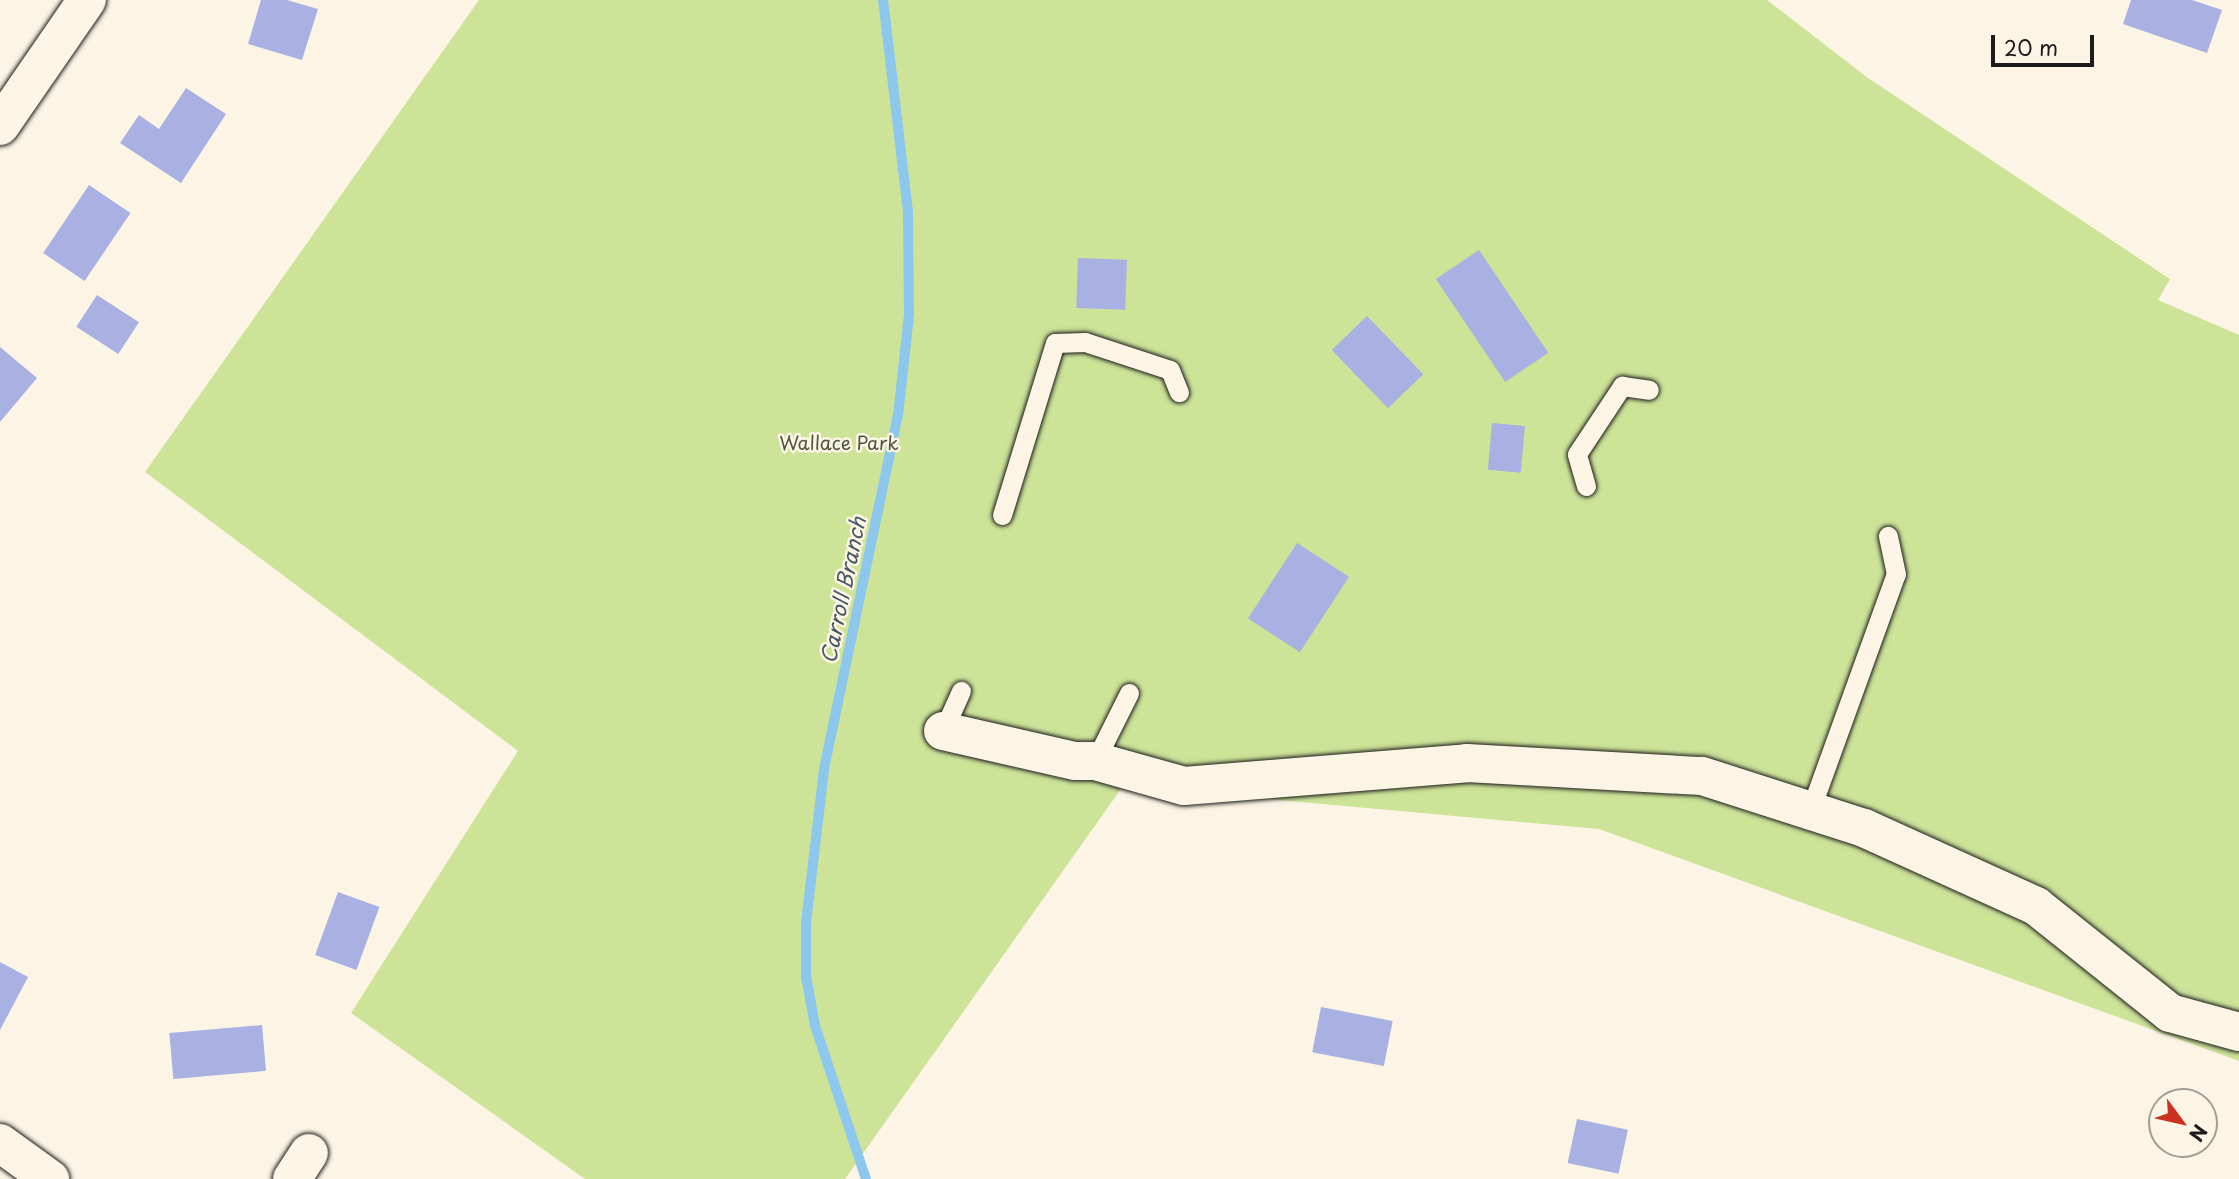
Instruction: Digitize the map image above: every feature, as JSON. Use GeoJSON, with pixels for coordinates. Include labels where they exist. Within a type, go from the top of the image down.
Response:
{"type":"FeatureCollection","features":[{"type":"Feature","properties":{"kind":"street"},"geometry":{"type":"LineString","coordinates":[[0,126],[87,0]]}},
{"type":"Feature","properties":{"kind":"street"},"geometry":{"type":"LineString","coordinates":[[943,731],[1075,761],[1095,761],[1184,786],[1467,763],[1702,776],[1864,828],[2036,906],[2170,1013],[2239,1032]]}},
{"type":"Feature","properties":{"kind":"street"},"geometry":{"type":"LineString","coordinates":[[0,1143],[50,1179]]}},
{"type":"Feature","properties":{"kind":"lane"},"geometry":{"type":"LineString","coordinates":[[1002,514],[1055,342],[1085,342],[1170,370],[1179,392]]}},
{"type":"Feature","properties":{"kind":"lane"},"geometry":{"type":"LineString","coordinates":[[1586,486],[1577,454],[1622,386],[1649,390]]}},
{"type":"Feature","properties":{"kind":"lane"},"geometry":{"type":"LineString","coordinates":[[1810,811],[1896,574],[1888,536]]}},
{"type":"Feature","properties":{"kind":"lane"},"geometry":{"type":"LineString","coordinates":[[943,731],[961,691]]}},
{"type":"Feature","properties":{"kind":"lane"},"geometry":{"type":"LineString","coordinates":[[1095,761],[1129,693]]}},
{"type":"Feature","properties":{"kind":"green space","name":"Wallace Park"},"geometry":{"type":"Polygon","coordinates":[[[479,0],[1767,0],[1868,78],[2170,279],[2158,300],[2239,335],[2239,1061],[1599,829],[1123,786],[845,1179],[585,1179],[351,1013],[518,751],[145,472],[479,0]]]}},
{"type":"Feature","properties":{"kind":"building"},"geometry":{"type":"Polygon","coordinates":[[[261,0],[287,0],[318,9],[302,60],[248,44],[261,0]]]}},
{"type":"Feature","properties":{"kind":"building"},"geometry":{"type":"Polygon","coordinates":[[[2131,0],[2192,0],[2222,10],[2207,53],[2123,24],[2131,0]]]}},
{"type":"Feature","properties":{"kind":"building"},"geometry":{"type":"Polygon","coordinates":[[[186,88],[226,114],[181,183],[120,143],[139,115],[159,129],[186,88]]]}},
{"type":"Feature","properties":{"kind":"building"},"geometry":{"type":"Polygon","coordinates":[[[89,185],[130,213],[85,281],[43,253],[89,185]]]}},
{"type":"Feature","properties":{"kind":"building"},"geometry":{"type":"Polygon","coordinates":[[[1479,250],[1548,353],[1505,382],[1436,279],[1479,250]]]}},
{"type":"Feature","properties":{"kind":"building"},"geometry":{"type":"Polygon","coordinates":[[[1078,258],[1127,260],[1125,310],[1076,308],[1078,258]]]}},
{"type":"Feature","properties":{"kind":"building"},"geometry":{"type":"Polygon","coordinates":[[[97,295],[139,322],[118,354],[76,327],[97,295]]]}},
{"type":"Feature","properties":{"kind":"building"},"geometry":{"type":"Polygon","coordinates":[[[1367,316],[1423,374],[1388,408],[1332,350],[1367,316]]]}},
{"type":"Feature","properties":{"kind":"building"},"geometry":{"type":"Polygon","coordinates":[[[0,347],[37,378],[0,422],[0,347]]]}},
{"type":"Feature","properties":{"kind":"building"},"geometry":{"type":"Polygon","coordinates":[[[1492,423],[1525,426],[1521,473],[1488,470],[1492,423]]]}},
{"type":"Feature","properties":{"kind":"building"},"geometry":{"type":"Polygon","coordinates":[[[1297,543],[1349,577],[1300,652],[1248,618],[1297,543]]]}},
{"type":"Feature","properties":{"kind":"building"},"geometry":{"type":"Polygon","coordinates":[[[338,892],[379,907],[356,970],[315,955],[338,892]]]}},
{"type":"Feature","properties":{"kind":"building"},"geometry":{"type":"Polygon","coordinates":[[[0,962],[28,977],[0,1030],[0,962]]]}},
{"type":"Feature","properties":{"kind":"building"},"geometry":{"type":"Polygon","coordinates":[[[1321,1007],[1393,1021],[1384,1066],[1312,1052],[1321,1007]]]}},
{"type":"Feature","properties":{"kind":"building"},"geometry":{"type":"Polygon","coordinates":[[[262,1025],[266,1071],[173,1079],[169,1033],[262,1025]]]}},
{"type":"Feature","properties":{"kind":"building"},"geometry":{"type":"Polygon","coordinates":[[[1577,1119],[1628,1130],[1619,1174],[1568,1163],[1577,1119]]]}},
{"type":"Feature","properties":{"kind":"waterway","name":"Carroll Branch"},"geometry":{"type":"LineString","coordinates":[[866,1179],[815,1026],[806,976],[806,923],[824,769],[898,416],[909,314],[908,212],[883,0]]}}]}
